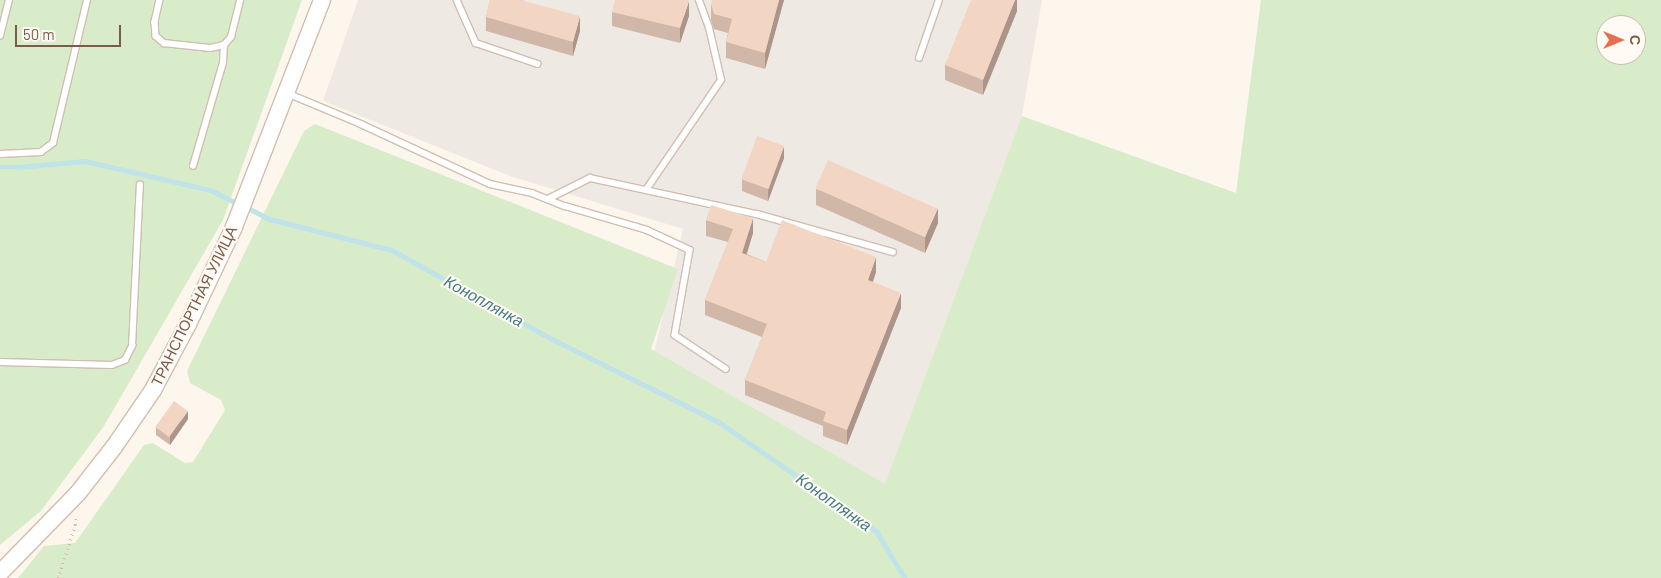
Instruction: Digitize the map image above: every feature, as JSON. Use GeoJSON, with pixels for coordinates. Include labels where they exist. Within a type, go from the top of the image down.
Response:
{"type":"FeatureCollection","features":[{"type":"Feature","properties":{"kind":"main road","name":"ТРАНСПОРТНАЯ УЛИЦА"},"geometry":{"type":"LineString","coordinates":[[0,573],[78,493],[114,447],[153,390],[188,324],[234,227],[322,0]]}},
{"type":"Feature","properties":{"kind":"lane"},"geometry":{"type":"LineString","coordinates":[[0,36],[10,0]]}},
{"type":"Feature","properties":{"kind":"lane"},"geometry":{"type":"LineString","coordinates":[[0,154],[41,152],[52,143],[87,0]]}},
{"type":"Feature","properties":{"kind":"lane"},"geometry":{"type":"LineString","coordinates":[[160,0],[155,22],[156,36],[164,43],[210,48],[224,45]]}},
{"type":"Feature","properties":{"kind":"lane"},"geometry":{"type":"LineString","coordinates":[[193,166],[223,63],[224,45],[231,36],[240,0]]}},
{"type":"Feature","properties":{"kind":"lane"},"geometry":{"type":"LineString","coordinates":[[458,0],[476,43],[538,64]]}},
{"type":"Feature","properties":{"kind":"lane"},"geometry":{"type":"LineString","coordinates":[[646,190],[721,80],[709,28],[699,0]]}},
{"type":"Feature","properties":{"kind":"lane"},"geometry":{"type":"LineString","coordinates":[[919,58],[939,0]]}},
{"type":"Feature","properties":{"kind":"lane"},"geometry":{"type":"LineString","coordinates":[[287,93],[361,124],[490,184],[647,230],[690,250],[675,335],[726,368]]}},
{"type":"Feature","properties":{"kind":"lane"},"geometry":{"type":"LineString","coordinates":[[548,200],[590,178],[757,214],[893,252]]}},
{"type":"Feature","properties":{"kind":"lane"},"geometry":{"type":"LineString","coordinates":[[0,362],[112,365],[125,360],[132,346],[140,185]]}},
{"type":"Feature","properties":{"kind":"path"},"geometry":{"type":"LineString","coordinates":[[58,578],[76,526],[78,493]]}},
{"type":"Feature","properties":{"kind":"shaded area"},"geometry":{"type":"Polygon","coordinates":[[[358,0],[1042,0],[1022,116],[885,485],[653,357],[683,229],[510,176],[323,101],[358,0]]]}},
{"type":"Feature","properties":{"kind":"green space"},"geometry":{"type":"Polygon","coordinates":[[[0,0],[302,0],[223,220],[104,426],[41,511],[0,545],[0,0]]]}},
{"type":"Feature","properties":{"kind":"green space"},"geometry":{"type":"Polygon","coordinates":[[[1261,0],[1661,0],[1661,578],[18,578],[44,546],[75,543],[144,445],[153,443],[185,463],[193,462],[225,410],[221,400],[190,383],[187,371],[304,131],[315,124],[678,269],[651,349],[885,484],[1022,116],[1236,193],[1261,0]]]}},
{"type":"Feature","properties":{"kind":"building"},"geometry":{"type":"Polygon","coordinates":[[[490,0],[520,0],[580,16],[573,42],[486,17],[490,0]]]}},
{"type":"Feature","properties":{"kind":"building"},"geometry":{"type":"Polygon","coordinates":[[[615,0],[689,1],[680,28],[612,12],[615,0]]]}},
{"type":"Feature","properties":{"kind":"building"},"geometry":{"type":"Polygon","coordinates":[[[712,0],[779,0],[765,53],[726,42],[732,19],[714,14],[711,4],[712,0]]]}},
{"type":"Feature","properties":{"kind":"building"},"geometry":{"type":"Polygon","coordinates":[[[971,0],[1015,0],[983,80],[945,65],[971,0]]]}},
{"type":"Feature","properties":{"kind":"building"},"geometry":{"type":"Polygon","coordinates":[[[757,136],[784,146],[769,189],[741,179],[757,136]]]}},
{"type":"Feature","properties":{"kind":"building"},"geometry":{"type":"Polygon","coordinates":[[[828,160],[938,209],[925,237],[815,188],[828,160]]]}},
{"type":"Feature","properties":{"kind":"building"},"geometry":{"type":"Polygon","coordinates":[[[711,205],[753,218],[742,253],[766,262],[782,220],[876,257],[868,280],[901,293],[847,430],[823,421],[826,412],[745,380],[767,324],[705,300],[733,229],[706,220],[711,205]]]}},
{"type":"Feature","properties":{"kind":"building"},"geometry":{"type":"Polygon","coordinates":[[[174,401],[188,411],[169,437],[155,427],[174,401]]]}},
{"type":"Feature","properties":{"kind":"waterway","name":"Коноплянка"},"geometry":{"type":"LineString","coordinates":[[0,167],[85,161],[211,190],[239,204]]}},
{"type":"Feature","properties":{"kind":"waterway","name":"Коноплянка"},"geometry":{"type":"LineString","coordinates":[[246,207],[270,219],[392,250],[552,339],[719,422],[877,532],[905,578]]}}]}
